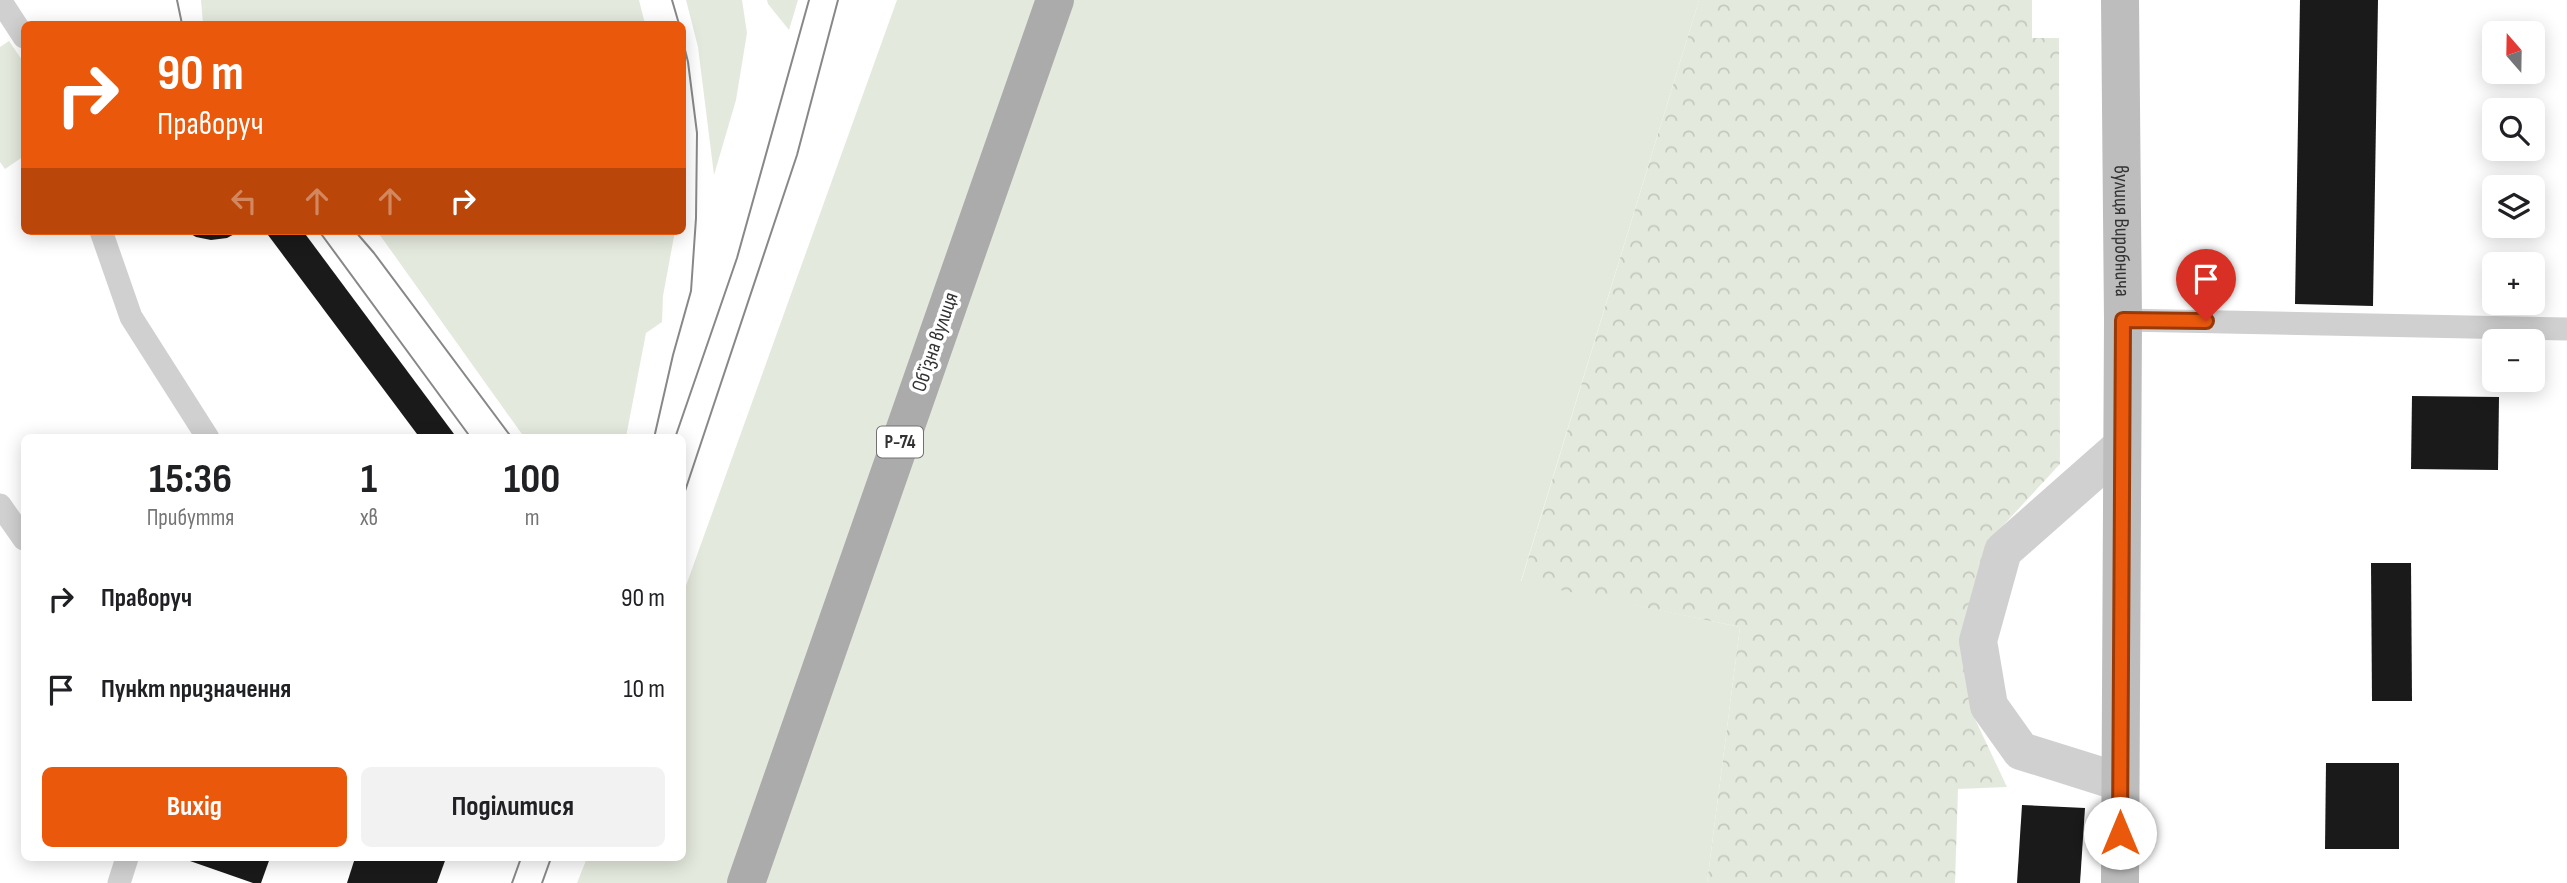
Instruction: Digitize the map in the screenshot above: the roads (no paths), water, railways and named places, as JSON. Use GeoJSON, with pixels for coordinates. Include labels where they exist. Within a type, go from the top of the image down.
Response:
{"type":"FeatureCollection","features":[{"type":"Feature","properties":{"kind":"main road","name":"Обʼїзна вулиця"},"geometry":{"type":"LineString","coordinates":[[746,883],[1055,0]]}},
{"type":"Feature","properties":{"kind":"street","name":"вулиця Виробнича"},"geometry":{"type":"LineString","coordinates":[[2120,0],[2123,320],[2120,883]]}},
{"type":"Feature","properties":{"kind":"street"},"geometry":{"type":"LineString","coordinates":[[2120,782],[2021,751],[1989,706],[1978,641],[2003,551],[2122,446]]}},
{"type":"Feature","properties":{"kind":"lane"},"geometry":{"type":"LineString","coordinates":[[0,0],[21,32]]}},
{"type":"Feature","properties":{"kind":"lane"},"geometry":{"type":"LineString","coordinates":[[102,235],[131,317],[205,434]]}},
{"type":"Feature","properties":{"kind":"lane"},"geometry":{"type":"LineString","coordinates":[[2123,320],[2567,328]]}},
{"type":"Feature","properties":{"kind":"lane"},"geometry":{"type":"LineString","coordinates":[[0,505],[21,534]]}},
{"type":"Feature","properties":{"kind":"lane"},"geometry":{"type":"LineString","coordinates":[[119,883],[126,861]]}},
{"type":"Feature","properties":{"kind":"tram line"},"geometry":{"type":"LineString","coordinates":[[177,0],[181,21]]}},
{"type":"Feature","properties":{"kind":"tram line"},"geometry":{"type":"LineString","coordinates":[[672,0],[678,21]]}},
{"type":"Feature","properties":{"kind":"tram line"},"geometry":{"type":"LineString","coordinates":[[676,434],[737,258],[809,0]]}},
{"type":"Feature","properties":{"kind":"tram line"},"geometry":{"type":"LineString","coordinates":[[686,488],[797,155],[838,0]]}},
{"type":"Feature","properties":{"kind":"tram line"},"geometry":{"type":"LineString","coordinates":[[655,434],[691,291],[696,218],[697,133],[686,54]]}},
{"type":"Feature","properties":{"kind":"tram line"},"geometry":{"type":"LineString","coordinates":[[322,235],[468,434]]}},
{"type":"Feature","properties":{"kind":"tram line"},"geometry":{"type":"LineString","coordinates":[[358,235],[509,434]]}},
{"type":"Feature","properties":{"kind":"tram line"},"geometry":{"type":"LineString","coordinates":[[512,883],[520,861]]}},
{"type":"Feature","properties":{"kind":"tram line"},"geometry":{"type":"LineString","coordinates":[[542,883],[550,861]]}}]}
